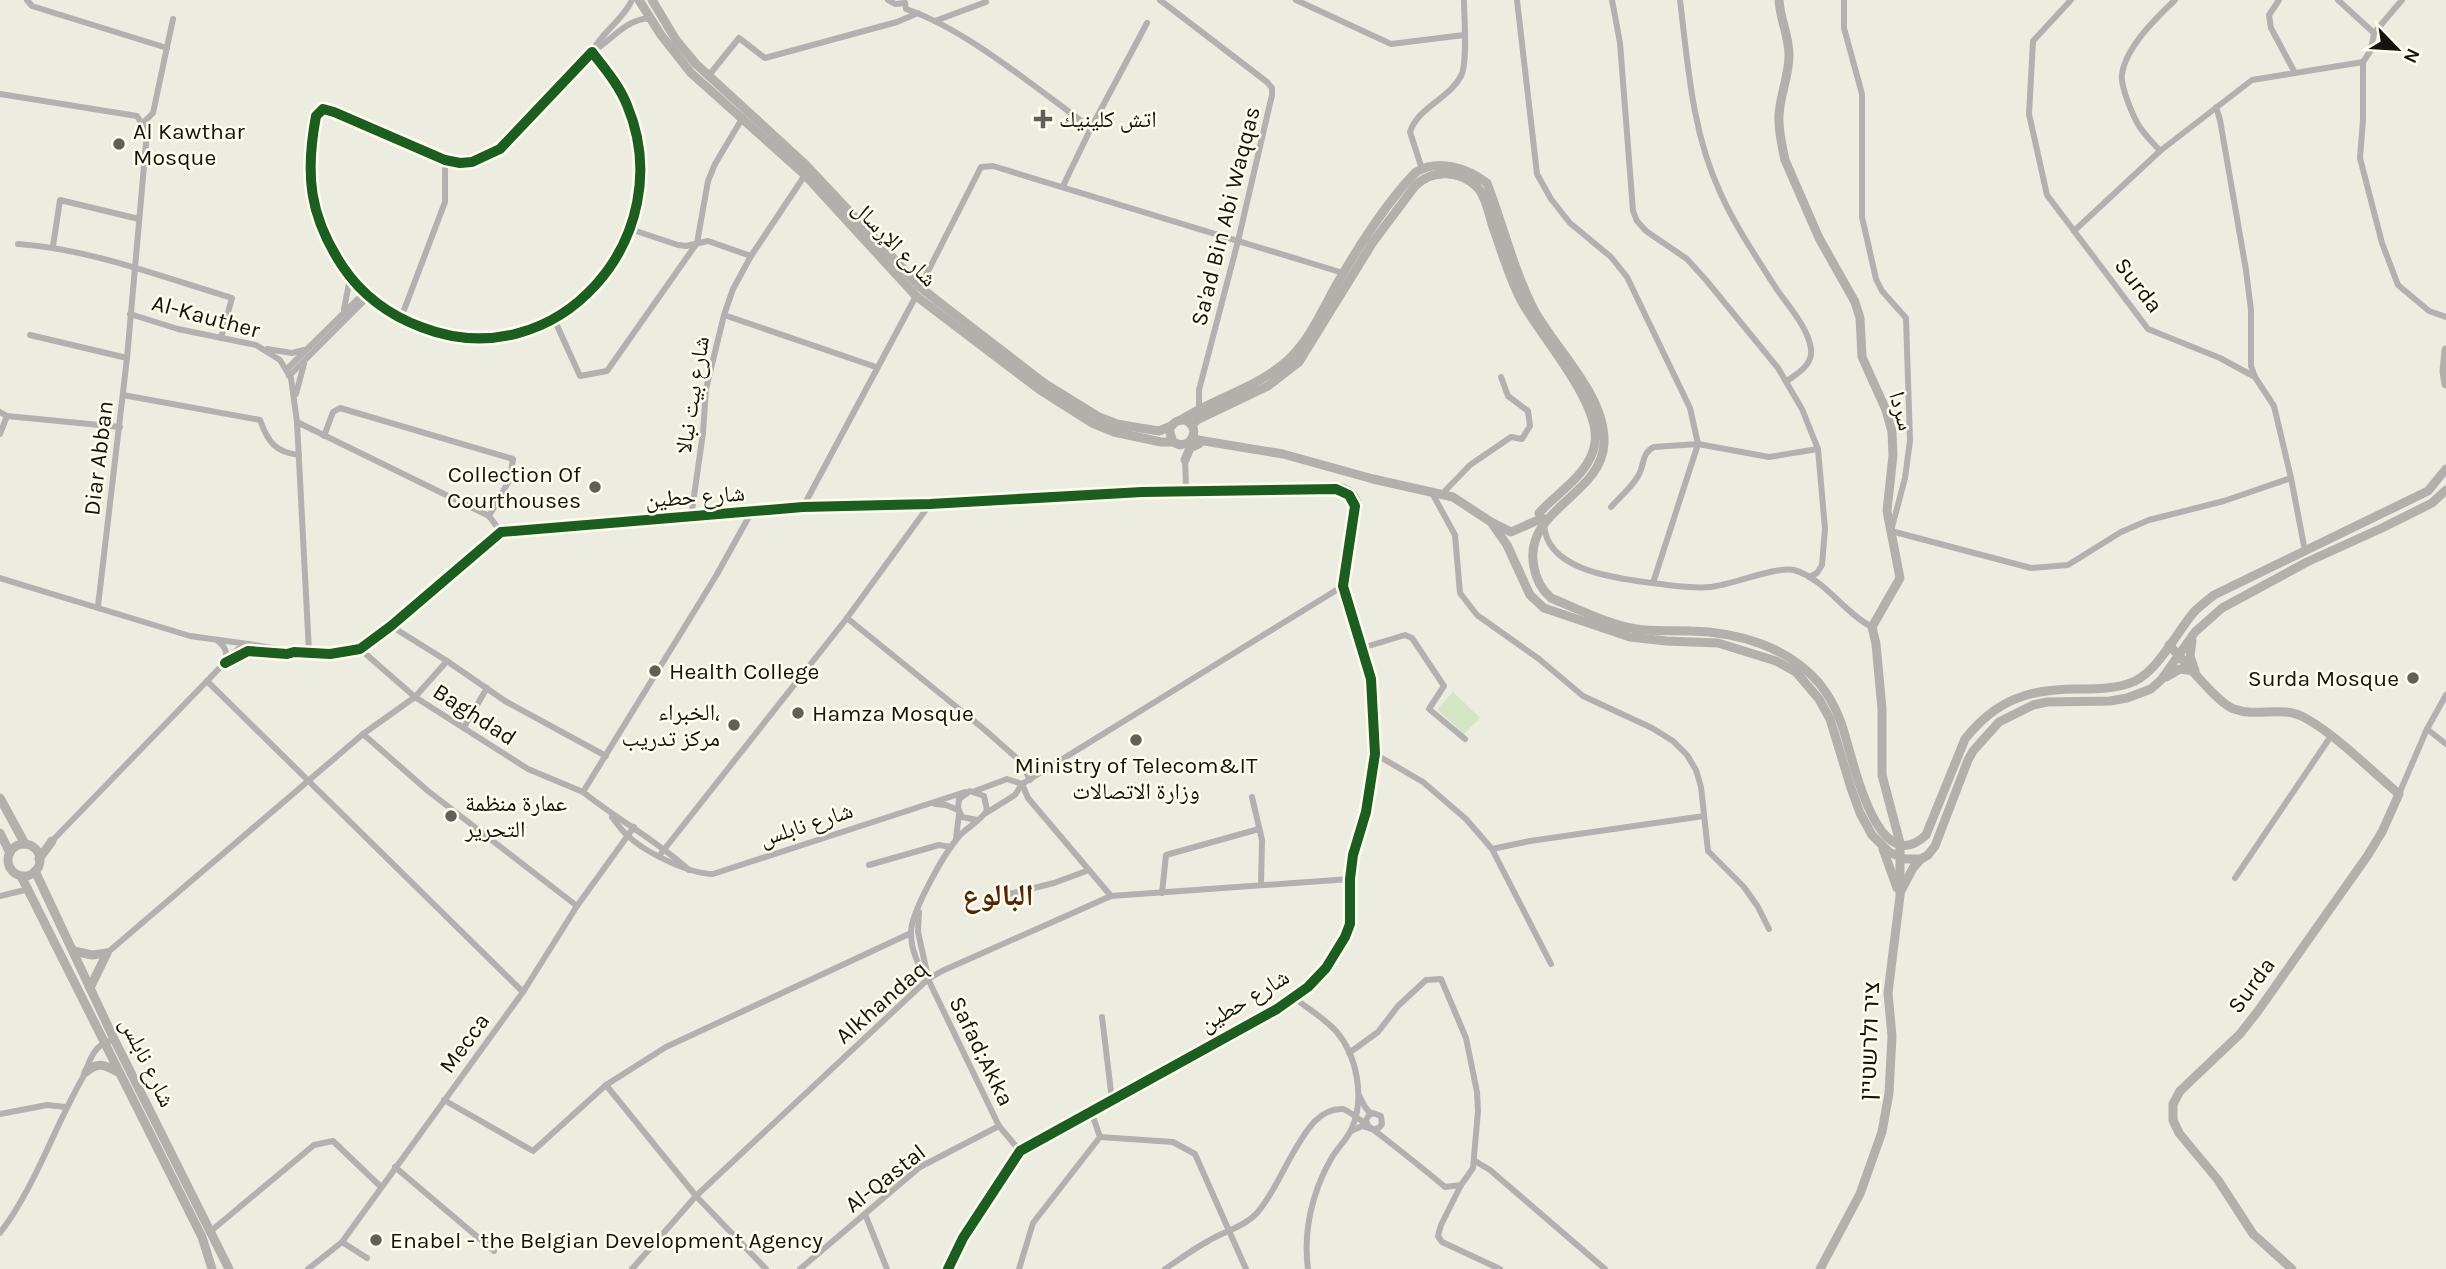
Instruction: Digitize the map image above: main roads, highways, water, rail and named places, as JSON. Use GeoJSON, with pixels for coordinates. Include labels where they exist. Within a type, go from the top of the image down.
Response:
{"type":"FeatureCollection","features":[{"type":"Feature","properties":{"kind":"main road","name":"شارع الإرسال"},"geometry":{"type":"LineString","coordinates":[[639,0],[661,35],[691,73],[807,172]]}},
{"type":"Feature","properties":{"kind":"main road","name":"شارع الإرسال"},"geometry":{"type":"LineString","coordinates":[[652,0],[676,40],[696,65],[710,74],[807,172],[918,291],[1092,423],[1114,432],[1173,442]]}},
{"type":"Feature","properties":{"kind":"main road","name":"سردا"},"geometry":{"type":"LineString","coordinates":[[1779,0],[1782,22],[1788,37],[1789,55],[1779,114],[1782,148],[1819,238],[1855,302],[1860,318],[1862,357],[1886,410],[1892,432],[1893,455],[1887,511],[1900,578],[1872,627],[1882,709],[1882,775],[1900,843]]}},
{"type":"Feature","properties":{"kind":"main road"},"geometry":{"type":"LineString","coordinates":[[1192,425],[1197,420],[1268,387],[1299,362],[1373,242],[1424,173]]}},
{"type":"Feature","properties":{"kind":"main road"},"geometry":{"type":"LineString","coordinates":[[1424,173],[1450,174],[1464,178],[1480,190],[1521,299],[1568,365],[1590,412],[1595,430],[1595,446],[1591,458],[1569,485],[1539,513],[1544,522],[1538,520],[1511,532],[1453,497],[1443,494],[1373,479],[1283,454],[1212,443],[1173,442],[1169,434],[1171,426],[1199,408],[1264,378],[1287,360],[1305,340],[1343,273],[1383,212],[1406,183],[1424,173]]}},
{"type":"Feature","properties":{"kind":"main road"},"geometry":{"type":"LineString","coordinates":[[2446,350],[2446,384]]}},
{"type":"Feature","properties":{"kind":"main road","name":"شارع الإرسال"},"geometry":{"type":"LineString","coordinates":[[1042,387],[1116,424],[1159,431],[1171,426]]}},
{"type":"Feature","properties":{"kind":"main road"},"geometry":{"type":"LineString","coordinates":[[1181,420],[1192,425],[1194,432],[1188,442]]}},
{"type":"Feature","properties":{"kind":"main road"},"geometry":{"type":"LineString","coordinates":[[1185,460],[1193,445],[1212,443]]}},
{"type":"Feature","properties":{"kind":"main road"},"geometry":{"type":"LineString","coordinates":[[1544,522],[1535,540],[1533,561],[1538,582],[1551,598],[1633,628],[1725,634],[1778,650],[1797,661],[1821,686],[1841,721],[1862,792],[1878,827],[1884,834],[1900,843],[1912,844],[1926,835],[1965,739],[1995,710],[2016,697],[2040,691],[2105,688],[2136,680],[2151,669],[2196,610],[2214,595],[2428,491],[2446,469]]}},
{"type":"Feature","properties":{"kind":"main road"},"geometry":{"type":"LineString","coordinates":[[1900,897],[1913,868],[1935,846],[1973,751],[1999,722],[2033,705],[2047,702],[2110,701],[2151,689],[2161,680],[2195,632],[2222,608],[2307,562],[2432,503],[2446,490]]}},
{"type":"Feature","properties":{"kind":"main road"},"geometry":{"type":"LineString","coordinates":[[1491,522],[1507,545],[1531,595],[1544,608],[1630,637],[1703,641],[1736,647],[1776,661],[1796,672],[1819,699],[1830,719],[1860,813],[1872,835],[1882,846],[1900,858],[1921,859]]}},
{"type":"Feature","properties":{"kind":"main road"},"geometry":{"type":"LineString","coordinates":[[2305,551],[2307,562]]}},
{"type":"Feature","properties":{"kind":"main road"},"geometry":{"type":"LineString","coordinates":[[2195,632],[2190,647],[2195,671]]}},
{"type":"Feature","properties":{"kind":"main road"},"geometry":{"type":"LineString","coordinates":[[2169,645],[2195,671]]}},
{"type":"Feature","properties":{"kind":"main road"},"geometry":{"type":"LineString","coordinates":[[2161,680],[2180,670],[2195,671]]}},
{"type":"Feature","properties":{"kind":"main road","name":"Surda"},"geometry":{"type":"LineString","coordinates":[[2195,671],[2221,700],[2233,709],[2294,712],[2308,719],[2399,794],[2368,855],[2258,1010],[2240,1034],[2180,1091],[2173,1104],[2175,1127],[2211,1171],[2253,1234],[2292,1269]]}},
{"type":"Feature","properties":{"kind":"main road"},"geometry":{"type":"LineString","coordinates":[[0,798],[39,859]]}},
{"type":"Feature","properties":{"kind":"main road"},"geometry":{"type":"LineString","coordinates":[[0,833],[10,853],[9,867],[21,876],[35,871],[39,859],[52,841],[16,846],[10,853]]}},
{"type":"Feature","properties":{"kind":"main road","name":"ציר ולרשטיין"},"geometry":{"type":"LineString","coordinates":[[1820,1269],[1860,1194],[1882,1132],[1889,1093],[1892,1036],[1888,993],[1900,897],[1900,843]]}},
{"type":"Feature","properties":{"kind":"main road"},"geometry":{"type":"LineString","coordinates":[[1882,846],[1900,897]]}},
{"type":"Feature","properties":{"kind":"main road","name":"شارع نابلس"},"geometry":{"type":"LineString","coordinates":[[35,871],[90,988],[110,1041],[118,1072],[202,1237],[212,1269]]}},
{"type":"Feature","properties":{"kind":"main road","name":"شارع نابلس"},"geometry":{"type":"LineString","coordinates":[[21,876],[229,1269]]}},
{"type":"Feature","properties":{"kind":"main road"},"geometry":{"type":"LineString","coordinates":[[74,951],[92,955],[107,953],[90,988]]}},
{"type":"Feature","properties":{"kind":"main road"},"geometry":{"type":"LineString","coordinates":[[86,1072],[97,1064],[118,1072]]}},
{"type":"Feature","properties":{"kind":"place","name":"اتش كلينيك"},"geometry":{"type":"Point","coordinates":[1043,119]}},
{"type":"Feature","properties":{"kind":"place","name":"Al Kawthar Mosque"},"geometry":{"type":"Point","coordinates":[119,144]}},
{"type":"Feature","properties":{"kind":"place","name":"Collection Of Courthouses"},"geometry":{"type":"Point","coordinates":[595,487]}},
{"type":"Feature","properties":{"kind":"place","name":"Health College"},"geometry":{"type":"Point","coordinates":[655,671]}},
{"type":"Feature","properties":{"kind":"place","name":"Surda Mosque"},"geometry":{"type":"Point","coordinates":[2413,678]}},
{"type":"Feature","properties":{"kind":"place","name":"Hamza Mosque"},"geometry":{"type":"Point","coordinates":[798,713]}},
{"type":"Feature","properties":{"kind":"place","name":"الخبراء، مركز تدريب"},"geometry":{"type":"Point","coordinates":[734,725]}},
{"type":"Feature","properties":{"kind":"place","name":"Ministry of Telecom&IT وزارة الاتصالات"},"geometry":{"type":"Point","coordinates":[1136,740]}},
{"type":"Feature","properties":{"kind":"place","name":"عمارة منظمة التحرير"},"geometry":{"type":"Point","coordinates":[451,816]}},
{"type":"Feature","properties":{"kind":"place","name":"Enabel - the Belgian Development Agency"},"geometry":{"type":"Point","coordinates":[376,1240]}},
{"type":"Feature","properties":{"kind":"district","name":"البالوع"},"geometry":{"type":"Point","coordinates":[998,895]}}]}
